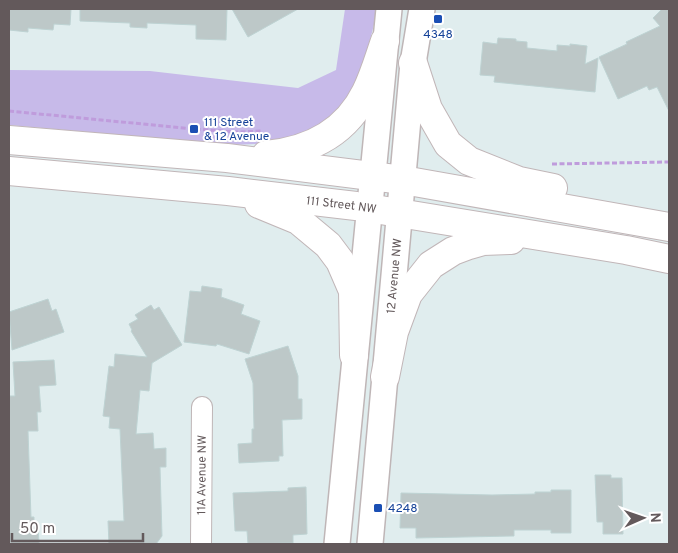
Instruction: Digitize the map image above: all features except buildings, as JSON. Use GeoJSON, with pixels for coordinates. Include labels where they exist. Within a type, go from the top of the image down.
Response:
{"type":"FeatureCollection","features":[{"type":"Feature","properties":{"kind":"main road"},"geometry":{"type":"LineString","coordinates":[[227,158],[288,153],[313,144],[336,130],[353,113],[366,93],[385,41]]}},
{"type":"Feature","properties":{"kind":"main road"},"geometry":{"type":"LineString","coordinates":[[413,63],[428,109],[448,144],[469,162],[519,181],[632,205],[669,221]]}},
{"type":"Feature","properties":{"kind":"main road"},"geometry":{"type":"LineString","coordinates":[[9,140],[227,158],[403,180],[669,227]]}},
{"type":"Feature","properties":{"kind":"main road","name":"111 Street NW"},"geometry":{"type":"LineString","coordinates":[[9,171],[228,191],[370,208],[626,250],[669,259]]}},
{"type":"Feature","properties":{"kind":"main road"},"geometry":{"type":"LineString","coordinates":[[228,191],[298,220],[328,245],[340,261],[353,291],[354,355]]}},
{"type":"Feature","properties":{"kind":"main road"},"geometry":{"type":"LineString","coordinates":[[385,377],[394,332],[408,294],[430,265],[454,251],[483,241],[546,237]]}},
{"type":"Feature","properties":{"kind":"street"},"geometry":{"type":"LineString","coordinates":[[337,544],[389,9]]}},
{"type":"Feature","properties":{"kind":"street","name":"12 Avenue NW"},"geometry":{"type":"LineString","coordinates":[[370,544],[413,63],[422,9]]}},
{"type":"Feature","properties":{"kind":"street","name":"11A Avenue NW"},"geometry":{"type":"LineString","coordinates":[[201,544],[202,406]]}},
{"type":"Feature","properties":{"kind":"path"},"geometry":{"type":"LineString","coordinates":[[9,111],[212,130],[238,132],[267,131]]}},
{"type":"Feature","properties":{"kind":"path"},"geometry":{"type":"LineString","coordinates":[[547,164],[669,162]]}},
{"type":"Feature","properties":{"kind":"shaded area"},"geometry":{"type":"Polygon","coordinates":[[[345,9],[378,9],[355,98],[327,128],[288,143],[231,145],[9,125],[9,70],[150,71],[298,88],[336,70],[345,9]]]}},
{"type":"Feature","properties":{"kind":"place","name":"4348"},"geometry":{"type":"Point","coordinates":[438,19]}},
{"type":"Feature","properties":{"kind":"place","name":"111 Street & 12 Avenue"},"geometry":{"type":"Point","coordinates":[194,129]}},
{"type":"Feature","properties":{"kind":"place","name":"4248"},"geometry":{"type":"Point","coordinates":[378,508]}}]}
